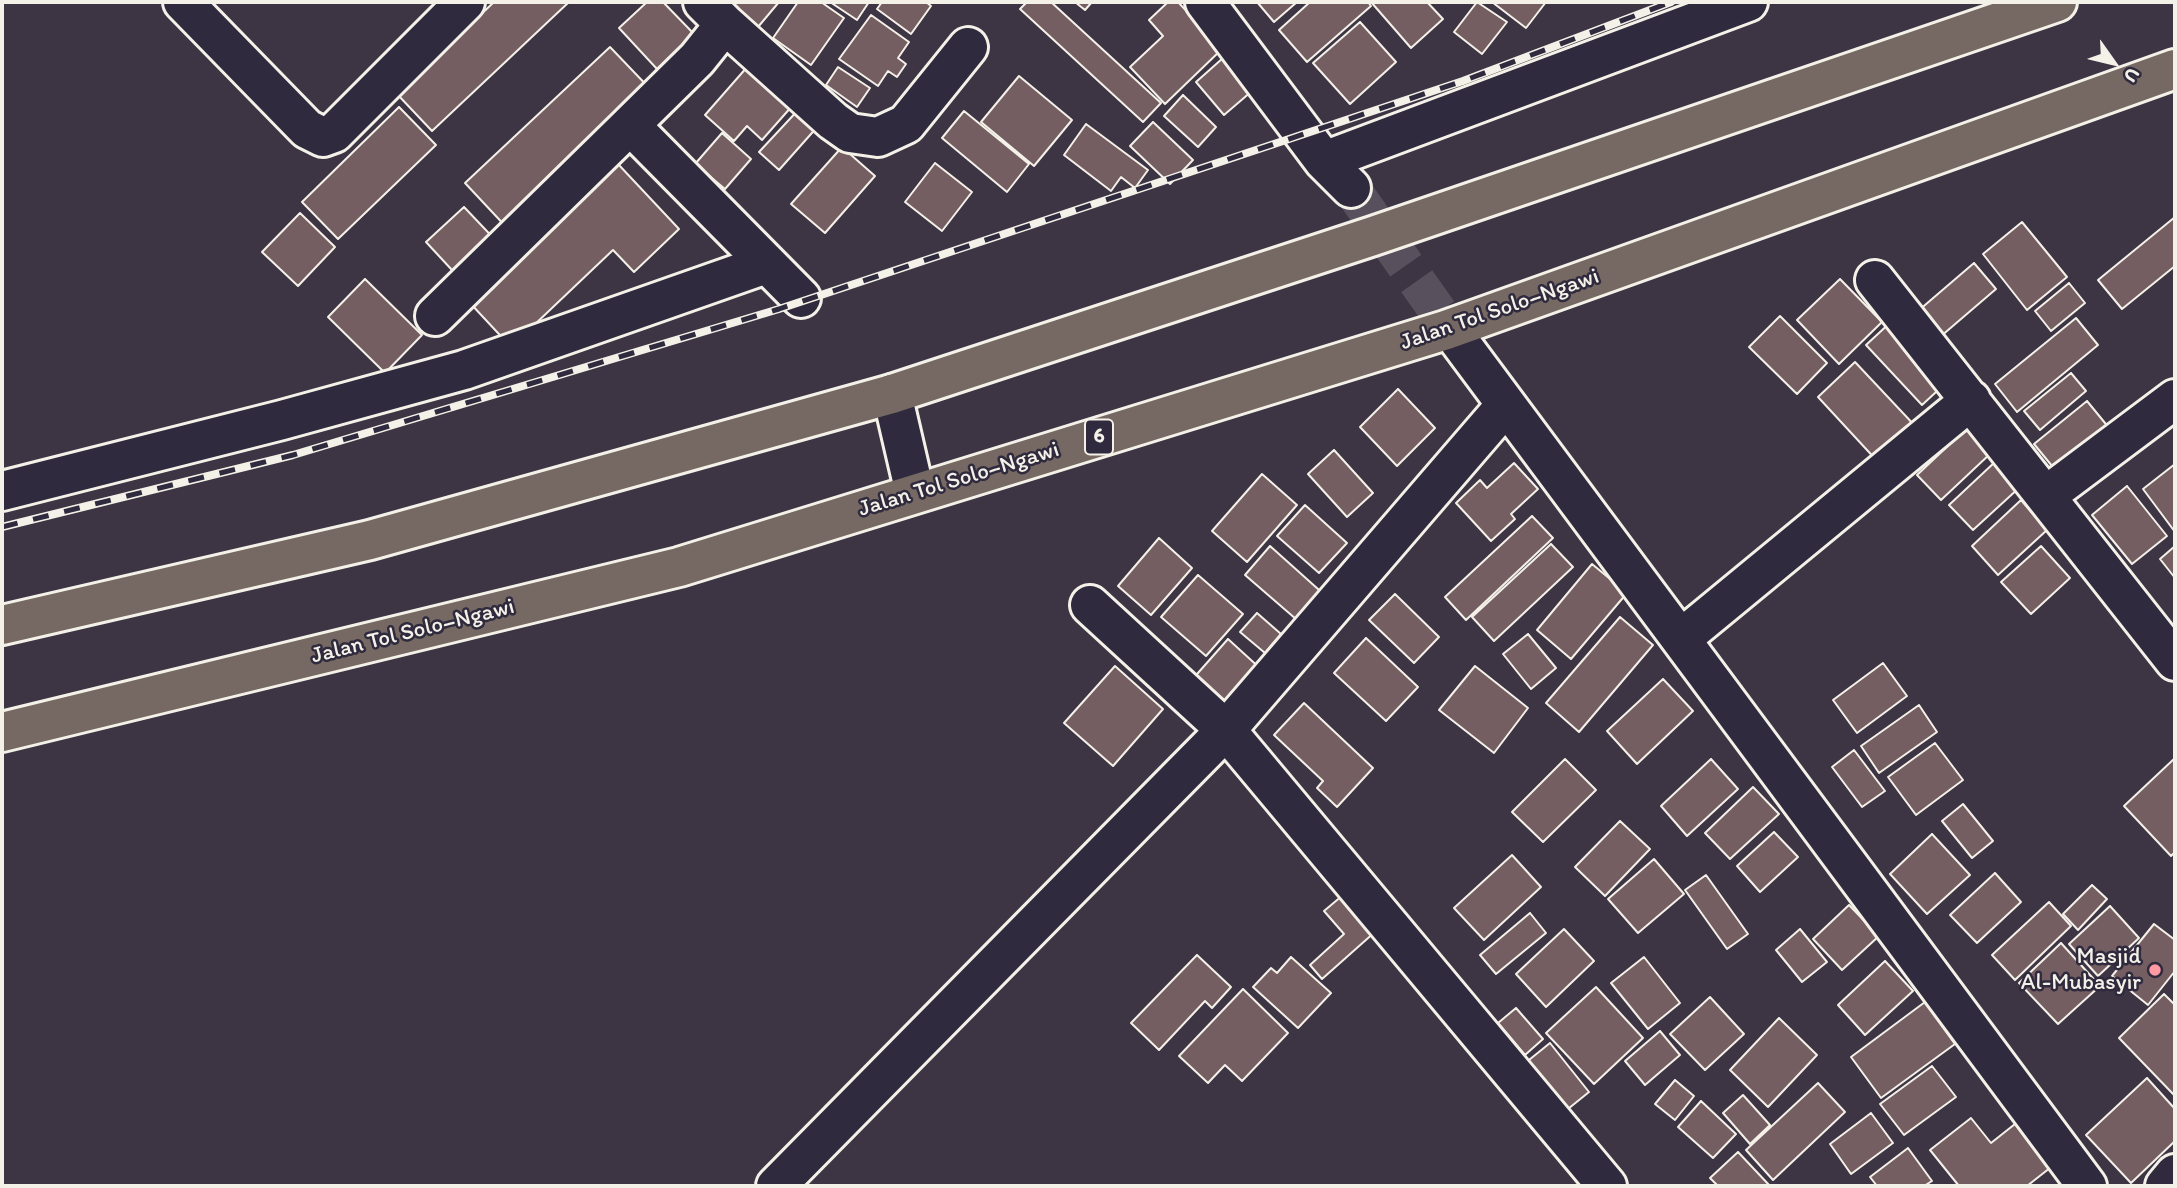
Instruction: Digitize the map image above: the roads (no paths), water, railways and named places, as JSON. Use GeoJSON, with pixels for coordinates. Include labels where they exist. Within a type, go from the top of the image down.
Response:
{"type":"FeatureCollection","features":[{"type":"Feature","properties":{"kind":"highway"},"geometry":{"type":"LineString","coordinates":[[2,625],[370,540],[892,394],[1373,236],[2057,2]]}},
{"type":"Feature","properties":{"kind":"highway","name":"Jalan Tol Solo–Ngawi"},"geometry":{"type":"LineString","coordinates":[[2,732],[679,567],[1446,330],[2175,69]]}},
{"type":"Feature","properties":{"kind":"street"},"geometry":{"type":"LineString","coordinates":[[183,2],[307,129],[323,137],[334,133],[465,2]]}},
{"type":"Feature","properties":{"kind":"street"},"geometry":{"type":"LineString","coordinates":[[1205,2],[1324,161],[1351,188]]}},
{"type":"Feature","properties":{"kind":"street"},"geometry":{"type":"LineString","coordinates":[[1324,161],[1663,15],[1748,2]]}},
{"type":"Feature","properties":{"kind":"street"},"geometry":{"type":"LineString","coordinates":[[435,316],[697,59],[714,13],[833,121],[850,133],[878,137],[906,124],[968,47]]}},
{"type":"Feature","properties":{"kind":"street"},"geometry":{"type":"LineString","coordinates":[[630,125],[801,298]]}},
{"type":"Feature","properties":{"kind":"street"},"geometry":{"type":"LineString","coordinates":[[2,491],[464,370],[766,264]]}},
{"type":"Feature","properties":{"kind":"street"},"geometry":{"type":"LineString","coordinates":[[1875,280],[2047,495],[2175,661]]}},
{"type":"Feature","properties":{"kind":"street"},"geometry":{"type":"LineString","coordinates":[[1460,341],[1682,638],[2071,1180]]}},
{"type":"Feature","properties":{"kind":"street"},"geometry":{"type":"LineString","coordinates":[[892,394],[915,493]]}},
{"type":"Feature","properties":{"kind":"street"},"geometry":{"type":"LineString","coordinates":[[2047,495],[2175,399]]}},
{"type":"Feature","properties":{"kind":"street"},"geometry":{"type":"LineString","coordinates":[[1682,638],[1971,400]]}},
{"type":"Feature","properties":{"kind":"street"},"geometry":{"type":"LineString","coordinates":[[776,1186],[1226,730],[1506,405]]}},
{"type":"Feature","properties":{"kind":"street"},"geometry":{"type":"LineString","coordinates":[[1090,605],[1226,730],[1607,1186]]}},
{"type":"Feature","properties":{"kind":"street"},"geometry":{"type":"LineString","coordinates":[[2165,1186],[2175,1174]]}},
{"type":"Feature","properties":{"kind":"tunnel"},"geometry":{"type":"LineString","coordinates":[[1351,188],[1459,341]]}},
{"type":"Feature","properties":{"kind":"railway"},"geometry":{"type":"LineString","coordinates":[[2,527],[293,455],[779,309],[1463,81],[1671,2]]}},
{"type":"Feature","properties":{"kind":"place","name":"Masjid Al-Mubasyir"},"geometry":{"type":"Point","coordinates":[2155,970]}}]}
